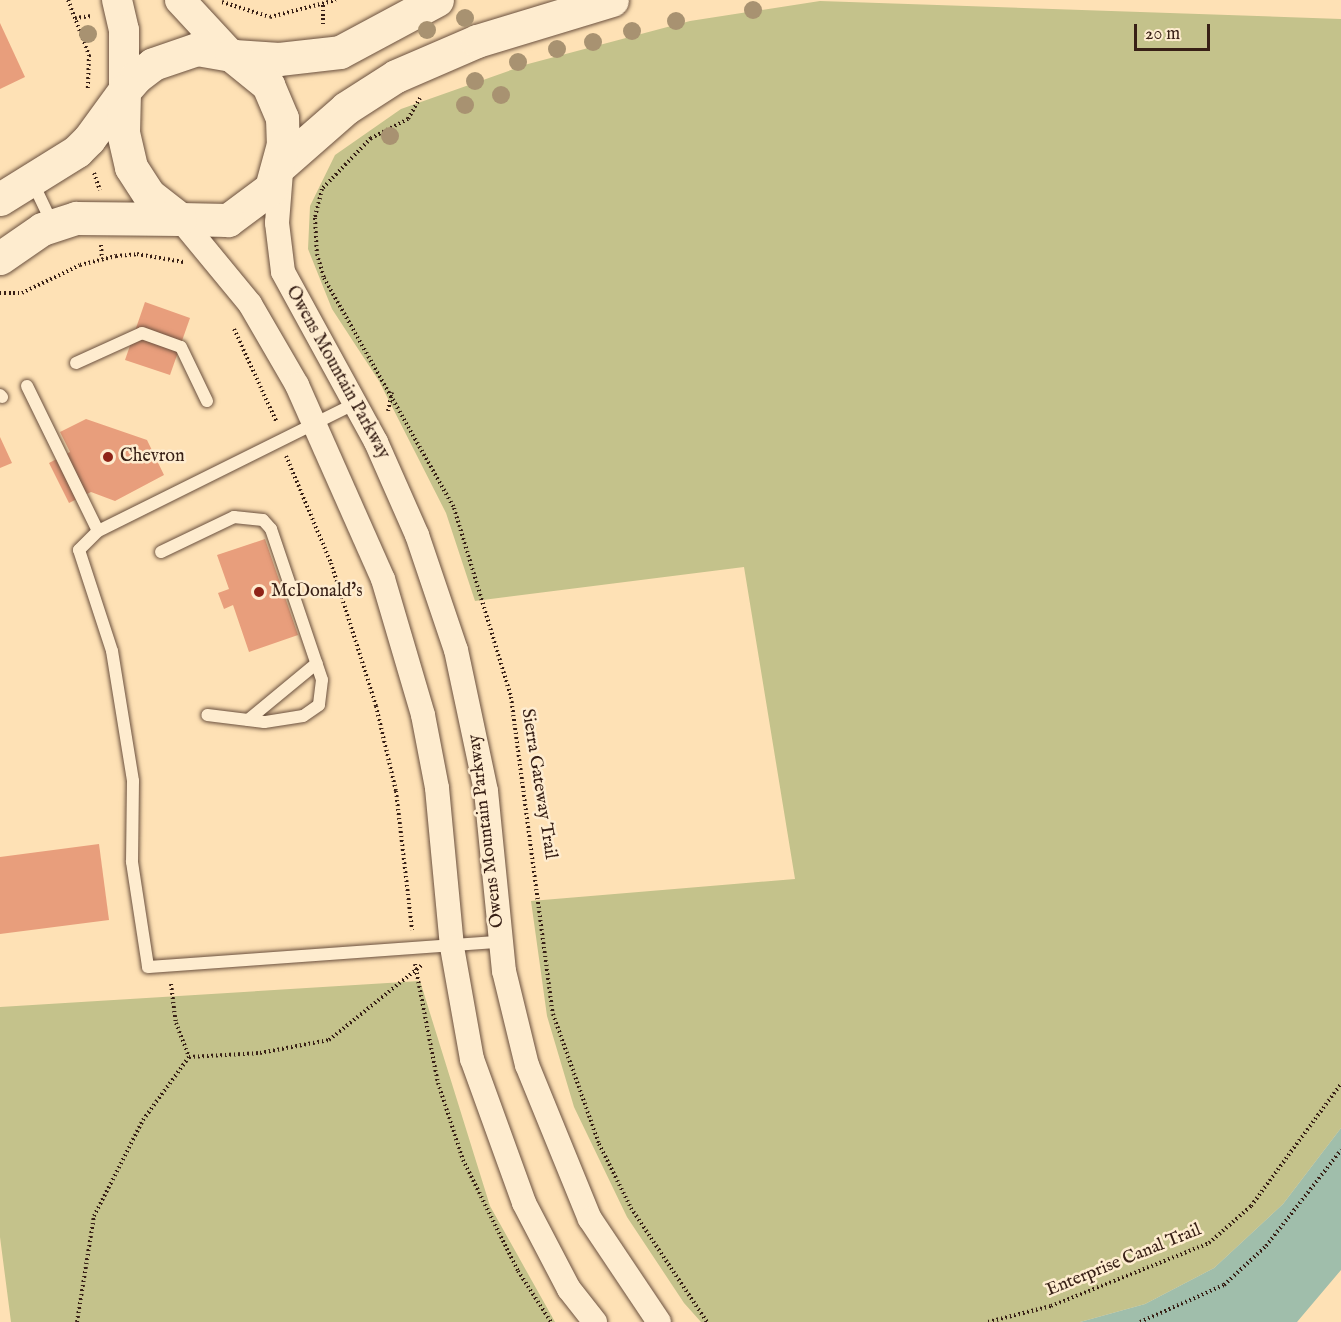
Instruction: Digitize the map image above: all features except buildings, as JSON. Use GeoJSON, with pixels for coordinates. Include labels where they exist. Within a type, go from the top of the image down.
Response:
{"type":"FeatureCollection","features":[{"type":"Feature","properties":{"kind":"main road"},"geometry":{"type":"LineString","coordinates":[[0,199],[32,180],[89,139],[124,91],[153,64],[175,54],[197,49],[231,55],[279,59],[340,52],[437,0]]}},
{"type":"Feature","properties":{"kind":"main road"},"geometry":{"type":"LineString","coordinates":[[281,165],[346,108],[396,76],[477,41],[612,0]]}},
{"type":"Feature","properties":{"kind":"main road"},"geometry":{"type":"LineString","coordinates":[[0,258],[53,225],[100,215],[215,222],[240,214],[271,188],[281,165],[283,130],[277,101],[258,72],[231,55]]}},
{"type":"Feature","properties":{"kind":"main road"},"geometry":{"type":"LineString","coordinates":[[124,91],[123,133],[131,167],[149,195],[180,219]]}},
{"type":"Feature","properties":{"kind":"street"},"geometry":{"type":"LineString","coordinates":[[117,0],[124,30],[124,91]]}},
{"type":"Feature","properties":{"kind":"street"},"geometry":{"type":"LineString","coordinates":[[180,0],[231,55]]}},
{"type":"Feature","properties":{"kind":"street","name":"Owens Mountain Parkway"},"geometry":{"type":"LineString","coordinates":[[281,165],[277,223],[283,272],[356,403],[417,535],[456,650],[486,790],[500,942],[527,1065],[557,1147],[596,1229],[659,1322]]}},
{"type":"Feature","properties":{"kind":"street"},"geometry":{"type":"LineString","coordinates":[[180,219],[250,304],[317,424],[383,579],[423,715],[437,788],[444,947],[472,1059],[524,1203],[569,1289],[595,1322]]}},
{"type":"Feature","properties":{"kind":"lane"},"geometry":{"type":"LineString","coordinates":[[32,180],[53,225]]}},
{"type":"Feature","properties":{"kind":"lane"},"geometry":{"type":"LineString","coordinates":[[76,363],[142,333],[181,347],[207,401]]}},
{"type":"Feature","properties":{"kind":"lane"},"geometry":{"type":"LineString","coordinates":[[27,386],[98,531]]}},
{"type":"Feature","properties":{"kind":"lane"},"geometry":{"type":"LineString","coordinates":[[356,403],[283,442],[98,531],[79,550],[112,651],[133,781],[132,862],[148,967],[500,942]]}},
{"type":"Feature","properties":{"kind":"lane"},"geometry":{"type":"LineString","coordinates":[[161,552],[234,517],[263,520],[271,529],[317,663],[322,693],[314,712],[278,721],[207,715]]}},
{"type":"Feature","properties":{"kind":"lane"},"geometry":{"type":"LineString","coordinates":[[248,720],[317,663]]}},
{"type":"Feature","properties":{"kind":"path"},"geometry":{"type":"LineString","coordinates":[[68,0],[89,55],[84,95]]}},
{"type":"Feature","properties":{"kind":"path"},"geometry":{"type":"LineString","coordinates":[[219,0],[270,17],[336,0]]}},
{"type":"Feature","properties":{"kind":"path","name":"Sierra Gateway Trail"},"geometry":{"type":"LineString","coordinates":[[408,119],[371,138],[322,189],[315,218],[317,254],[324,279],[454,508],[511,697],[553,1014],[599,1144],[626,1198],[707,1322]]}},
{"type":"Feature","properties":{"kind":"path"},"geometry":{"type":"LineString","coordinates":[[0,293],[22,293],[80,266],[116,256],[137,254],[187,263]]}},
{"type":"Feature","properties":{"kind":"path"},"geometry":{"type":"LineString","coordinates":[[231,318],[269,395],[283,442],[351,619],[376,706],[396,791],[416,974],[438,1083],[463,1160],[518,1271],[551,1322]]}},
{"type":"Feature","properties":{"kind":"path"},"geometry":{"type":"LineString","coordinates":[[189,1057],[260,1053],[329,1040],[416,974],[444,947]]}},
{"type":"Feature","properties":{"kind":"path"},"geometry":{"type":"LineString","coordinates":[[168,965],[176,1023],[189,1057]]}},
{"type":"Feature","properties":{"kind":"path"},"geometry":{"type":"LineString","coordinates":[[77,1322],[94,1216],[143,1120],[189,1057]]}},
{"type":"Feature","properties":{"kind":"path","name":"Enterprise Canal Trail"},"geometry":{"type":"LineString","coordinates":[[988,1322],[1051,1306],[1209,1243],[1251,1206],[1341,1084]]}},
{"type":"Feature","properties":{"kind":"path"},"geometry":{"type":"LineString","coordinates":[[1140,1322],[1224,1285],[1266,1246],[1341,1150]]}},
{"type":"Feature","properties":{"kind":"shaded area"},"geometry":{"type":"Polygon","coordinates":[[[820,1],[1341,19],[1341,1128],[1283,1204],[1214,1268],[1145,1304],[1080,1322],[701,1322],[684,1303],[627,1217],[574,1107],[547,1016],[531,901],[795,879],[744,567],[475,601],[446,513],[379,381],[332,309],[308,249],[310,206],[335,155],[401,109],[528,64],[690,21],[820,1]]]}},
{"type":"Feature","properties":{"kind":"shaded area"},"geometry":{"type":"Polygon","coordinates":[[[420,981],[490,1206],[555,1322],[11,1322],[0,1237],[0,1007],[420,981]]]}},
{"type":"Feature","properties":{"kind":"shaded area"},"geometry":{"type":"Polygon","coordinates":[[[1341,1128],[1341,1270],[1297,1322],[1080,1322],[1145,1304],[1214,1268],[1283,1204],[1341,1128]]]}},
{"type":"Feature","properties":{"kind":"place","name":"Chevron"},"geometry":{"type":"Point","coordinates":[108,457]}},
{"type":"Feature","properties":{"kind":"place","name":"McDonald's"},"geometry":{"type":"Point","coordinates":[259,592]}}]}
